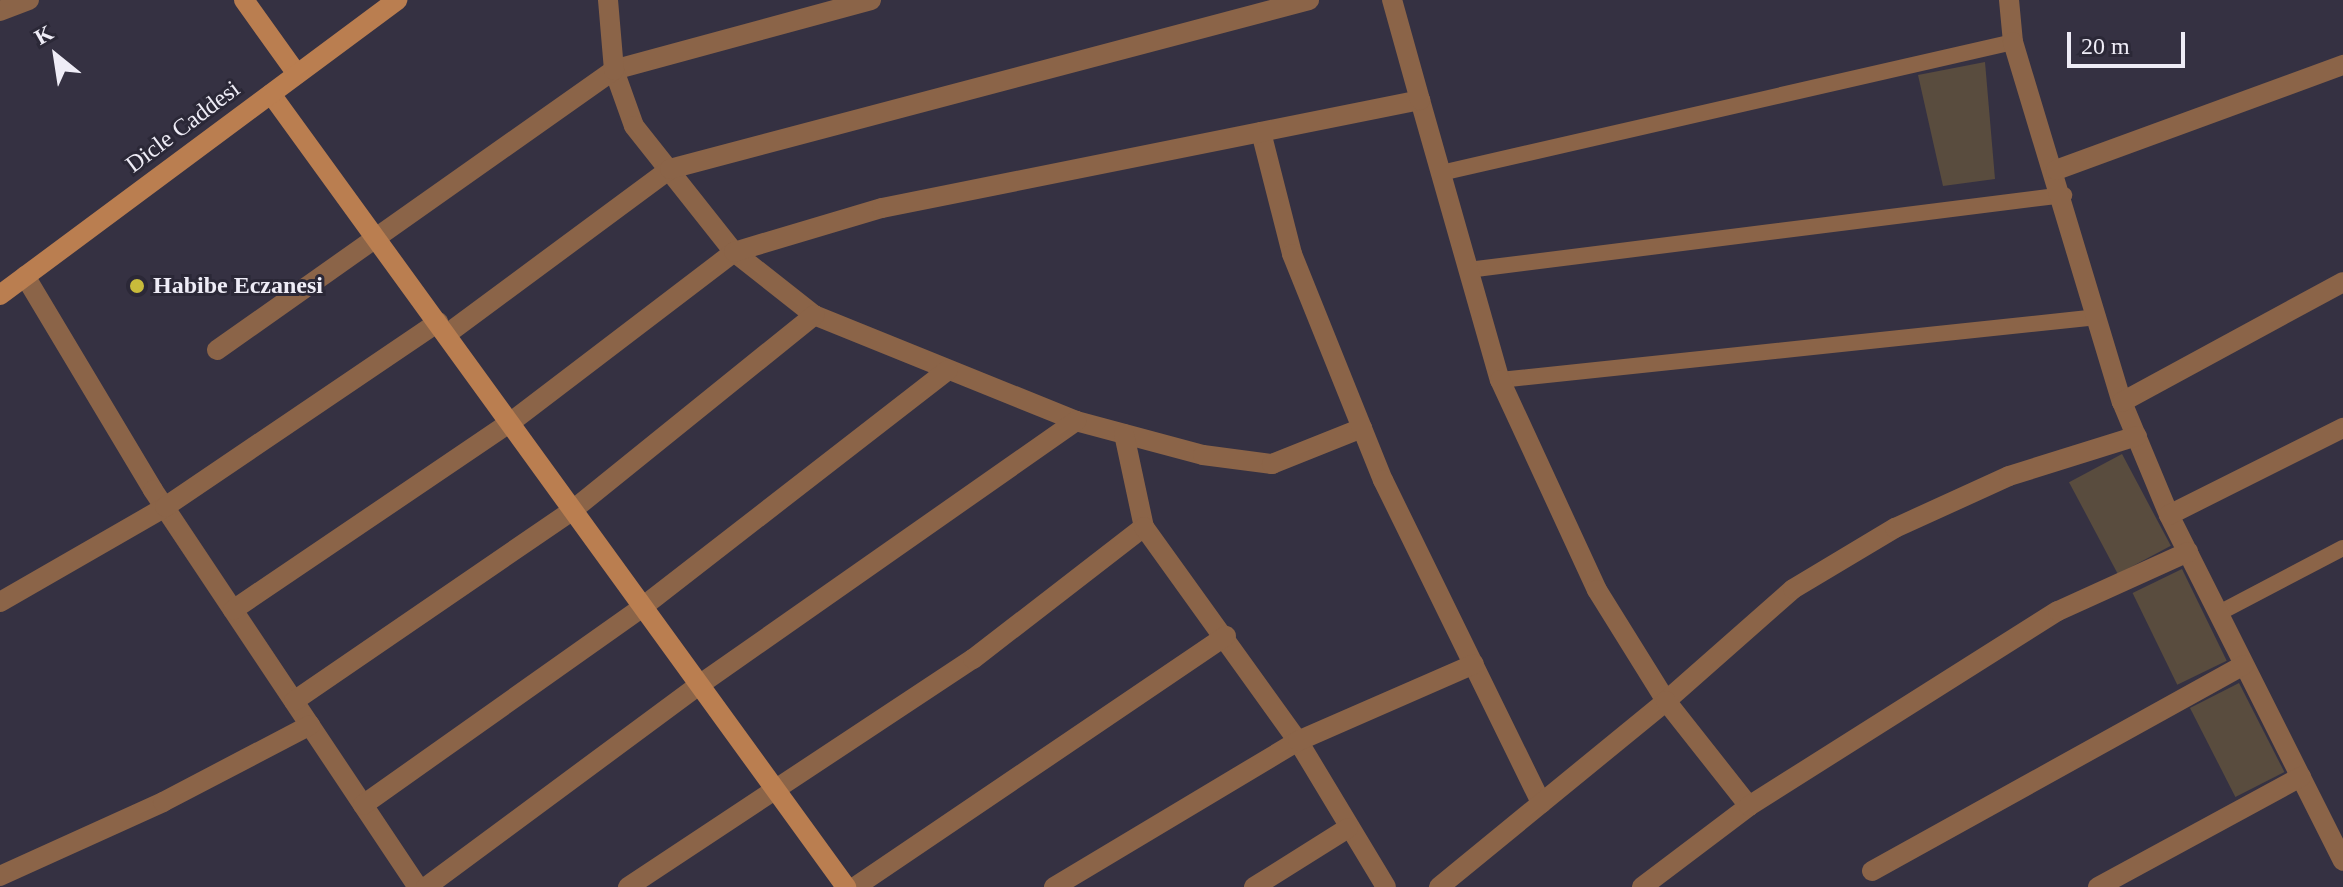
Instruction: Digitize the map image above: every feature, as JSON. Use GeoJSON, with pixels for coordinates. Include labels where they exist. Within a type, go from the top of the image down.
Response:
{"type":"FeatureCollection","features":[{"type":"Feature","properties":{"kind":"street"},"geometry":{"type":"LineString","coordinates":[[0,11],[29,0]]}},
{"type":"Feature","properties":{"kind":"street"},"geometry":{"type":"LineString","coordinates":[[244,0],[297,74]]}},
{"type":"Feature","properties":{"kind":"street","name":"Dicle Caddesi"},"geometry":{"type":"LineString","coordinates":[[0,295],[397,0]]}},
{"type":"Feature","properties":{"kind":"street"},"geometry":{"type":"LineString","coordinates":[[608,0],[614,70],[634,126],[734,252],[814,315],[1076,421],[1203,455],[1272,464],[1362,428]]}},
{"type":"Feature","properties":{"kind":"street"},"geometry":{"type":"LineString","coordinates":[[217,350],[375,235],[614,70],[871,0]]}},
{"type":"Feature","properties":{"kind":"street"},"geometry":{"type":"LineString","coordinates":[[0,602],[165,507],[442,328],[670,169],[1309,0]]}},
{"type":"Feature","properties":{"kind":"street"},"geometry":{"type":"LineString","coordinates":[[1392,0],[1500,380],[1597,590],[1666,701],[1749,806]]}},
{"type":"Feature","properties":{"kind":"street"},"geometry":{"type":"LineString","coordinates":[[2009,0],[2013,42],[2064,195],[2122,402],[2169,515],[2343,861]]}},
{"type":"Feature","properties":{"kind":"street"},"geometry":{"type":"LineString","coordinates":[[2056,170],[2343,65]]}},
{"type":"Feature","properties":{"kind":"street"},"geometry":{"type":"LineString","coordinates":[[271,94],[702,683],[846,887]]}},
{"type":"Feature","properties":{"kind":"street"},"geometry":{"type":"LineString","coordinates":[[233,610],[511,422],[734,252],[882,208],[1420,100]]}},
{"type":"Feature","properties":{"kind":"street"},"geometry":{"type":"LineString","coordinates":[[1261,132],[1292,254],[1362,428],[1541,803]]}},
{"type":"Feature","properties":{"kind":"street"},"geometry":{"type":"LineString","coordinates":[[25,276],[165,507],[418,887]]}},
{"type":"Feature","properties":{"kind":"street"},"geometry":{"type":"LineString","coordinates":[[2122,402],[2343,282]]}},
{"type":"Feature","properties":{"kind":"street"},"geometry":{"type":"LineString","coordinates":[[294,701],[574,509],[814,315]]}},
{"type":"Feature","properties":{"kind":"street"},"geometry":{"type":"LineString","coordinates":[[363,805],[645,605],[948,370]]}},
{"type":"Feature","properties":{"kind":"street"},"geometry":{"type":"LineString","coordinates":[[426,887],[702,683],[1076,421]]}},
{"type":"Feature","properties":{"kind":"street"},"geometry":{"type":"LineString","coordinates":[[2169,515],[2343,428]]}},
{"type":"Feature","properties":{"kind":"street"},"geometry":{"type":"LineString","coordinates":[[1124,434],[1144,527],[1226,636],[1298,741],[1386,887]]}},
{"type":"Feature","properties":{"kind":"street"},"geometry":{"type":"LineString","coordinates":[[1439,887],[1666,701],[1793,589],[1895,528],[2009,476],[2137,436]]}},
{"type":"Feature","properties":{"kind":"street"},"geometry":{"type":"LineString","coordinates":[[628,887],[973,659],[1144,527]]}},
{"type":"Feature","properties":{"kind":"street"},"geometry":{"type":"LineString","coordinates":[[1642,887],[1749,806],[2058,611],[2188,552]]}},
{"type":"Feature","properties":{"kind":"street"},"geometry":{"type":"LineString","coordinates":[[855,887],[1226,636]]}},
{"type":"Feature","properties":{"kind":"street"},"geometry":{"type":"LineString","coordinates":[[1054,887],[1298,741],[1474,664]]}},
{"type":"Feature","properties":{"kind":"street"},"geometry":{"type":"LineString","coordinates":[[1872,871],[2244,665]]}},
{"type":"Feature","properties":{"kind":"street"},"geometry":{"type":"LineString","coordinates":[[0,876],[163,802],[310,725]]}},
{"type":"Feature","properties":{"kind":"street"},"geometry":{"type":"LineString","coordinates":[[2098,887],[2301,777]]}},
{"type":"Feature","properties":{"kind":"street"},"geometry":{"type":"LineString","coordinates":[[1254,887],[1348,828]]}},
{"type":"Feature","properties":{"kind":"lane"},"geometry":{"type":"LineString","coordinates":[[1441,173],[2013,42]]}},
{"type":"Feature","properties":{"kind":"lane"},"geometry":{"type":"LineString","coordinates":[[1468,270],[2064,195]]}},
{"type":"Feature","properties":{"kind":"lane"},"geometry":{"type":"LineString","coordinates":[[1500,380],[2098,317]]}},
{"type":"Feature","properties":{"kind":"lane"},"geometry":{"type":"LineString","coordinates":[[2219,613],[2343,548]]}},
{"type":"Feature","properties":{"kind":"building"},"geometry":{"type":"Polygon","coordinates":[[[1985,62],[1995,179],[1943,186],[1918,75],[1985,62]]]}},
{"type":"Feature","properties":{"kind":"building"},"geometry":{"type":"Polygon","coordinates":[[[2122,454],[2171,546],[2118,574],[2069,482],[2122,454]]]}},
{"type":"Feature","properties":{"kind":"building"},"geometry":{"type":"Polygon","coordinates":[[[2182,569],[2227,661],[2177,685],[2133,593],[2182,569]]]}},
{"type":"Feature","properties":{"kind":"building"},"geometry":{"type":"Polygon","coordinates":[[[2239,683],[2284,772],[2235,797],[2190,708],[2239,683]]]}},
{"type":"Feature","properties":{"kind":"place","name":"Habibe Eczanesi"},"geometry":{"type":"Point","coordinates":[137,286]}}]}
